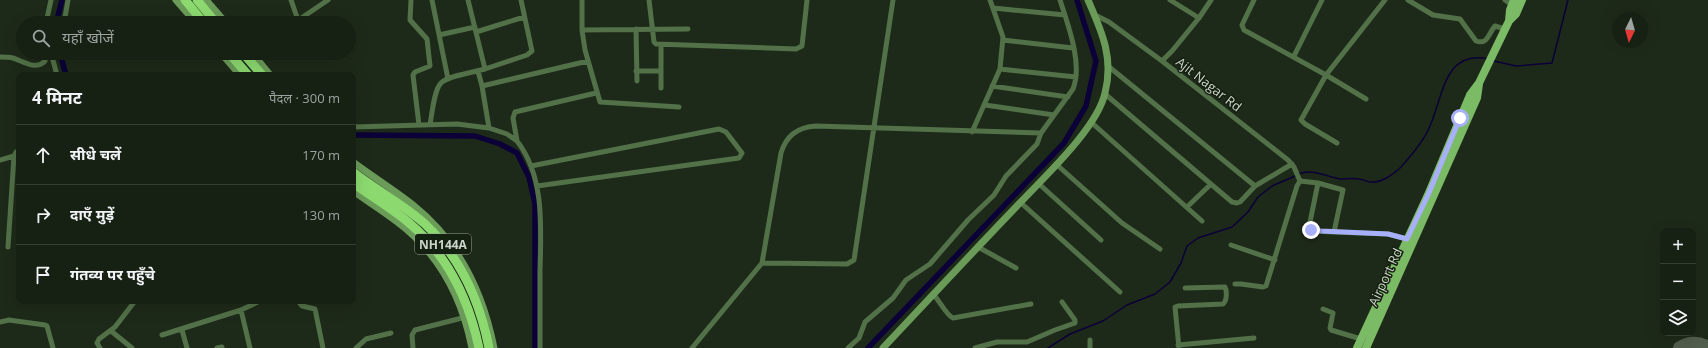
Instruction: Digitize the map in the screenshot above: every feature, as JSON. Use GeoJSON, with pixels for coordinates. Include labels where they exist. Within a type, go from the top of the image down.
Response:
{"type":"FeatureCollection","features":[{"type":"Feature","properties":{"kind":"highway"},"geometry":{"type":"LineString","coordinates":[[185,0],[198,16]]}},
{"type":"Feature","properties":{"kind":"highway"},"geometry":{"type":"LineString","coordinates":[[197,0],[210,16]]}},
{"type":"Feature","properties":{"kind":"highway"},"geometry":{"type":"LineString","coordinates":[[235,60],[245,72]]}},
{"type":"Feature","properties":{"kind":"highway"},"geometry":{"type":"LineString","coordinates":[[249,60],[259,72]]}},
{"type":"Feature","properties":{"kind":"highway","name":"NH144A"},"geometry":{"type":"LineString","coordinates":[[356,175],[429,242],[449,270],[463,303],[479,348]]}},
{"type":"Feature","properties":{"kind":"highway","name":"NH144A"},"geometry":{"type":"LineString","coordinates":[[356,184],[377,194],[425,224],[438,238],[452,256],[474,298],[486,333],[489,348]]}},
{"type":"Feature","properties":{"kind":"main road"},"geometry":{"type":"LineString","coordinates":[[1508,21],[1516,14],[1522,0]]}},
{"type":"Feature","properties":{"kind":"main road"},"geometry":{"type":"LineString","coordinates":[[1357,348],[1428,195],[1470,95],[1480,80],[1505,29],[1508,21],[1510,2]]}},
{"type":"Feature","properties":{"kind":"main road","name":"Airport Rd"},"geometry":{"type":"LineString","coordinates":[[1366,348],[1477,98],[1480,80]]}},
{"type":"Feature","properties":{"kind":"street"},"geometry":{"type":"LineString","coordinates":[[48,16],[51,0]]}},
{"type":"Feature","properties":{"kind":"street"},"geometry":{"type":"LineString","coordinates":[[65,16],[68,0]]}},
{"type":"Feature","properties":{"kind":"street"},"geometry":{"type":"LineString","coordinates":[[176,0],[190,16]]}},
{"type":"Feature","properties":{"kind":"street"},"geometry":{"type":"LineString","coordinates":[[206,0],[220,16]]}},
{"type":"Feature","properties":{"kind":"street"},"geometry":{"type":"LineString","coordinates":[[291,0],[295,16]]}},
{"type":"Feature","properties":{"kind":"street"},"geometry":{"type":"LineString","coordinates":[[304,16],[328,0]]}},
{"type":"Feature","properties":{"kind":"street"},"geometry":{"type":"LineString","coordinates":[[411,0],[410,20],[427,39],[431,62],[430,66],[413,74],[419,124]]}},
{"type":"Feature","properties":{"kind":"street"},"geometry":{"type":"LineString","coordinates":[[432,0],[448,79]]}},
{"type":"Feature","properties":{"kind":"street"},"geometry":{"type":"LineString","coordinates":[[468,0],[485,69]]}},
{"type":"Feature","properties":{"kind":"street"},"geometry":{"type":"LineString","coordinates":[[430,125],[438,87],[441,82],[530,54],[531,48],[521,0]]}},
{"type":"Feature","properties":{"kind":"street"},"geometry":{"type":"LineString","coordinates":[[582,0],[582,30],[598,100],[602,103],[679,107]]}},
{"type":"Feature","properties":{"kind":"street"},"geometry":{"type":"LineString","coordinates":[[649,0],[654,44],[798,49],[802,46],[807,0]]}},
{"type":"Feature","properties":{"kind":"street"},"geometry":{"type":"LineString","coordinates":[[762,263],[847,264],[854,260],[893,0]]}},
{"type":"Feature","properties":{"kind":"street"},"geometry":{"type":"LineString","coordinates":[[972,132],[1000,69],[1003,40],[990,0]]}},
{"type":"Feature","properties":{"kind":"street"},"geometry":{"type":"LineString","coordinates":[[848,348],[859,338],[865,322],[893,298],[906,280],[930,264],[968,220],[994,195],[1006,176],[1037,144],[1041,134],[1073,89],[1076,77],[1076,64],[1065,15],[1060,0]]}},
{"type":"Feature","properties":{"kind":"street"},"geometry":{"type":"LineString","coordinates":[[884,348],[1056,164],[1092,123],[1101,107],[1105,94],[1108,66],[1104,35],[1088,0]]}},
{"type":"Feature","properties":{"kind":"street"},"geometry":{"type":"LineString","coordinates":[[1170,0],[1199,18]]}},
{"type":"Feature","properties":{"kind":"street"},"geometry":{"type":"LineString","coordinates":[[1162,61],[1172,51],[1212,0]]}},
{"type":"Feature","properties":{"kind":"street"},"geometry":{"type":"LineString","coordinates":[[1254,0],[1242,28],[1294,56],[1366,99]]}},
{"type":"Feature","properties":{"kind":"street"},"geometry":{"type":"LineString","coordinates":[[1294,56],[1322,0]]}},
{"type":"Feature","properties":{"kind":"street"},"geometry":{"type":"LineString","coordinates":[[1337,142],[1305,124],[1301,120],[1326,75],[1384,0]]}},
{"type":"Feature","properties":{"kind":"street"},"geometry":{"type":"LineString","coordinates":[[1408,0],[1432,15],[1460,19],[1476,41],[1486,41],[1495,26],[1505,29]]}},
{"type":"Feature","properties":{"kind":"street"},"geometry":{"type":"LineString","coordinates":[[993,8],[1065,15]]}},
{"type":"Feature","properties":{"kind":"street","name":"Ajit Nagar Rd"},"geometry":{"type":"LineString","coordinates":[[1095,15],[1109,22],[1162,61],[1293,166],[1300,180]]}},
{"type":"Feature","properties":{"kind":"street"},"geometry":{"type":"LineString","coordinates":[[439,35],[476,30],[524,17]]}},
{"type":"Feature","properties":{"kind":"street"},"geometry":{"type":"LineString","coordinates":[[582,30],[653,28],[688,29]]}},
{"type":"Feature","properties":{"kind":"street"},"geometry":{"type":"LineString","coordinates":[[636,29],[637,81]]}},
{"type":"Feature","properties":{"kind":"street"},"geometry":{"type":"LineString","coordinates":[[1003,40],[1073,48]]}},
{"type":"Feature","properties":{"kind":"street"},"geometry":{"type":"LineString","coordinates":[[661,44],[661,88]]}},
{"type":"Feature","properties":{"kind":"street"},"geometry":{"type":"LineString","coordinates":[[0,57],[16,59]]}},
{"type":"Feature","properties":{"kind":"street"},"geometry":{"type":"LineString","coordinates":[[19,60],[39,65],[45,60]]}},
{"type":"Feature","properties":{"kind":"street"},"geometry":{"type":"LineString","coordinates":[[53,60],[56,72]]}},
{"type":"Feature","properties":{"kind":"street"},"geometry":{"type":"LineString","coordinates":[[226,60],[235,72]]}},
{"type":"Feature","properties":{"kind":"street"},"geometry":{"type":"LineString","coordinates":[[258,60],[268,72]]}},
{"type":"Feature","properties":{"kind":"street"},"geometry":{"type":"LineString","coordinates":[[482,86],[588,61]]}},
{"type":"Feature","properties":{"kind":"street"},"geometry":{"type":"LineString","coordinates":[[1108,66],[1255,186]]}},
{"type":"Feature","properties":{"kind":"street"},"geometry":{"type":"LineString","coordinates":[[1000,69],[1076,77]]}},
{"type":"Feature","properties":{"kind":"street"},"geometry":{"type":"LineString","coordinates":[[636,70],[661,72]]}},
{"type":"Feature","properties":{"kind":"street"},"geometry":{"type":"LineString","coordinates":[[478,71],[489,128]]}},
{"type":"Feature","properties":{"kind":"street"},"geometry":{"type":"LineString","coordinates":[[992,86],[1068,97]]}},
{"type":"Feature","properties":{"kind":"street"},"geometry":{"type":"LineString","coordinates":[[517,141],[513,118],[515,112],[596,93]]}},
{"type":"Feature","properties":{"kind":"street"},"geometry":{"type":"LineString","coordinates":[[1105,94],[1232,202],[1237,203],[1255,186],[1293,166]]}},
{"type":"Feature","properties":{"kind":"street"},"geometry":{"type":"LineString","coordinates":[[985,104],[1054,115]]}},
{"type":"Feature","properties":{"kind":"street"},"geometry":{"type":"LineString","coordinates":[[1092,123],[1202,221]]}},
{"type":"Feature","properties":{"kind":"street"},"geometry":{"type":"LineString","coordinates":[[356,127],[457,124],[489,128],[507,134],[517,141],[523,148],[531,166],[540,210],[540,348]]}},
{"type":"Feature","properties":{"kind":"street"},"geometry":{"type":"LineString","coordinates":[[692,348],[762,263],[781,153],[790,136],[799,129],[810,126],[874,127],[1041,134]]}},
{"type":"Feature","properties":{"kind":"street"},"geometry":{"type":"LineString","coordinates":[[531,166],[719,129],[726,132],[742,153],[739,158],[536,186]]}},
{"type":"Feature","properties":{"kind":"street"},"geometry":{"type":"LineString","coordinates":[[8,247],[14,156],[16,152]]}},
{"type":"Feature","properties":{"kind":"street"},"geometry":{"type":"LineString","coordinates":[[0,160],[14,156]]}},
{"type":"Feature","properties":{"kind":"street"},"geometry":{"type":"LineString","coordinates":[[1056,164],[1122,222],[1160,249]]}},
{"type":"Feature","properties":{"kind":"street"},"geometry":{"type":"LineString","coordinates":[[356,166],[377,194]]}},
{"type":"Feature","properties":{"kind":"street"},"geometry":{"type":"LineString","coordinates":[[1236,284],[1265,287],[1300,180],[1343,190],[1334,232]]}},
{"type":"Feature","properties":{"kind":"street"},"geometry":{"type":"LineString","coordinates":[[1038,183],[1101,240]]}},
{"type":"Feature","properties":{"kind":"street"},"geometry":{"type":"LineString","coordinates":[[1318,183],[1309,227],[1314,231],[1388,234],[1407,239]]}},
{"type":"Feature","properties":{"kind":"street"},"geometry":{"type":"LineString","coordinates":[[1187,207],[1211,184]]}},
{"type":"Feature","properties":{"kind":"street"},"geometry":{"type":"LineString","coordinates":[[356,191],[377,194],[412,204],[428,218],[462,261],[485,309],[494,348]]}},
{"type":"Feature","properties":{"kind":"street"},"geometry":{"type":"LineString","coordinates":[[1020,202],[1120,292]]}},
{"type":"Feature","properties":{"kind":"street"},"geometry":{"type":"LineString","coordinates":[[1230,245],[1275,260]]}},
{"type":"Feature","properties":{"kind":"street"},"geometry":{"type":"LineString","coordinates":[[978,247],[1016,268]]}},
{"type":"Feature","properties":{"kind":"street"},"geometry":{"type":"LineString","coordinates":[[1185,288],[1224,287],[1226,290],[1226,301],[1223,304],[1175,307],[1174,311],[1179,347],[1254,338]]}},
{"type":"Feature","properties":{"kind":"street"},"geometry":{"type":"LineString","coordinates":[[934,294],[948,316],[953,318],[1031,304]]}},
{"type":"Feature","properties":{"kind":"street"},"geometry":{"type":"LineString","coordinates":[[975,348],[997,342],[1027,342],[1074,324],[1075,320],[1062,302]]}},
{"type":"Feature","properties":{"kind":"street"},"geometry":{"type":"LineString","coordinates":[[100,348],[98,341],[111,331],[133,304]]}},
{"type":"Feature","properties":{"kind":"street"},"geometry":{"type":"LineString","coordinates":[[162,336],[241,310],[254,304]]}},
{"type":"Feature","properties":{"kind":"street"},"geometry":{"type":"LineString","coordinates":[[300,304],[313,308],[315,311],[323,348]]}},
{"type":"Feature","properties":{"kind":"street"},"geometry":{"type":"LineString","coordinates":[[1323,309],[1333,313],[1330,328],[1331,330],[1361,339]]}},
{"type":"Feature","properties":{"kind":"street"},"geometry":{"type":"LineString","coordinates":[[241,310],[250,348]]}},
{"type":"Feature","properties":{"kind":"street"},"geometry":{"type":"LineString","coordinates":[[412,348],[412,335],[415,330],[468,317],[472,348]]}},
{"type":"Feature","properties":{"kind":"street"},"geometry":{"type":"LineString","coordinates":[[0,322],[8,320],[45,325],[47,326],[54,348]]}},
{"type":"Feature","properties":{"kind":"street"},"geometry":{"type":"LineString","coordinates":[[182,330],[187,348]]}},
{"type":"Feature","properties":{"kind":"street"},"geometry":{"type":"LineString","coordinates":[[111,331],[132,348]]}},
{"type":"Feature","properties":{"kind":"street"},"geometry":{"type":"LineString","coordinates":[[356,348],[366,339],[391,333]]}},
{"type":"Feature","properties":{"kind":"street"},"geometry":{"type":"LineString","coordinates":[[1090,340],[1090,348]]}},
{"type":"Feature","properties":{"kind":"waterway"},"geometry":{"type":"LineString","coordinates":[[58,16],[62,0]]}},
{"type":"Feature","properties":{"kind":"waterway"},"geometry":{"type":"LineString","coordinates":[[868,348],[1064,143],[1086,106],[1096,61],[1077,0]]}},
{"type":"Feature","properties":{"kind":"waterway"},"geometry":{"type":"LineString","coordinates":[[1494,61],[1516,66],[1552,63],[1568,0]]}},
{"type":"Feature","properties":{"kind":"waterway"},"geometry":{"type":"LineString","coordinates":[[1299,174],[1304,172],[1314,172],[1340,179],[1362,179],[1370,182],[1379,181],[1386,178],[1400,168],[1421,143],[1430,126],[1443,89],[1454,68],[1463,61],[1474,58],[1488,59]]}},
{"type":"Feature","properties":{"kind":"waterway"},"geometry":{"type":"LineString","coordinates":[[62,60],[65,72]]}},
{"type":"Feature","properties":{"kind":"waterway"},"geometry":{"type":"LineString","coordinates":[[356,135],[475,136],[500,144],[517,153],[529,177],[535,204],[535,348]]}},
{"type":"Feature","properties":{"kind":"waterway"},"geometry":{"type":"LineString","coordinates":[[1048,348],[1070,334],[1103,321],[1127,305],[1155,294],[1170,282],[1181,263],[1187,246],[1198,238],[1232,227],[1248,212],[1258,197],[1272,186],[1295,176]]}},
{"type":"Feature","properties":{"kind":"taxiway"},"geometry":{"type":"LineString","coordinates":[[1680,348],[1694,344],[1708,348]]}},
{"type":"Feature","properties":{"kind":"route"},"geometry":{"type":"LineString","coordinates":[[1311,230],[1388,234],[1407,239],[1428,195],[1434,177],[1460,118]]}}]}
